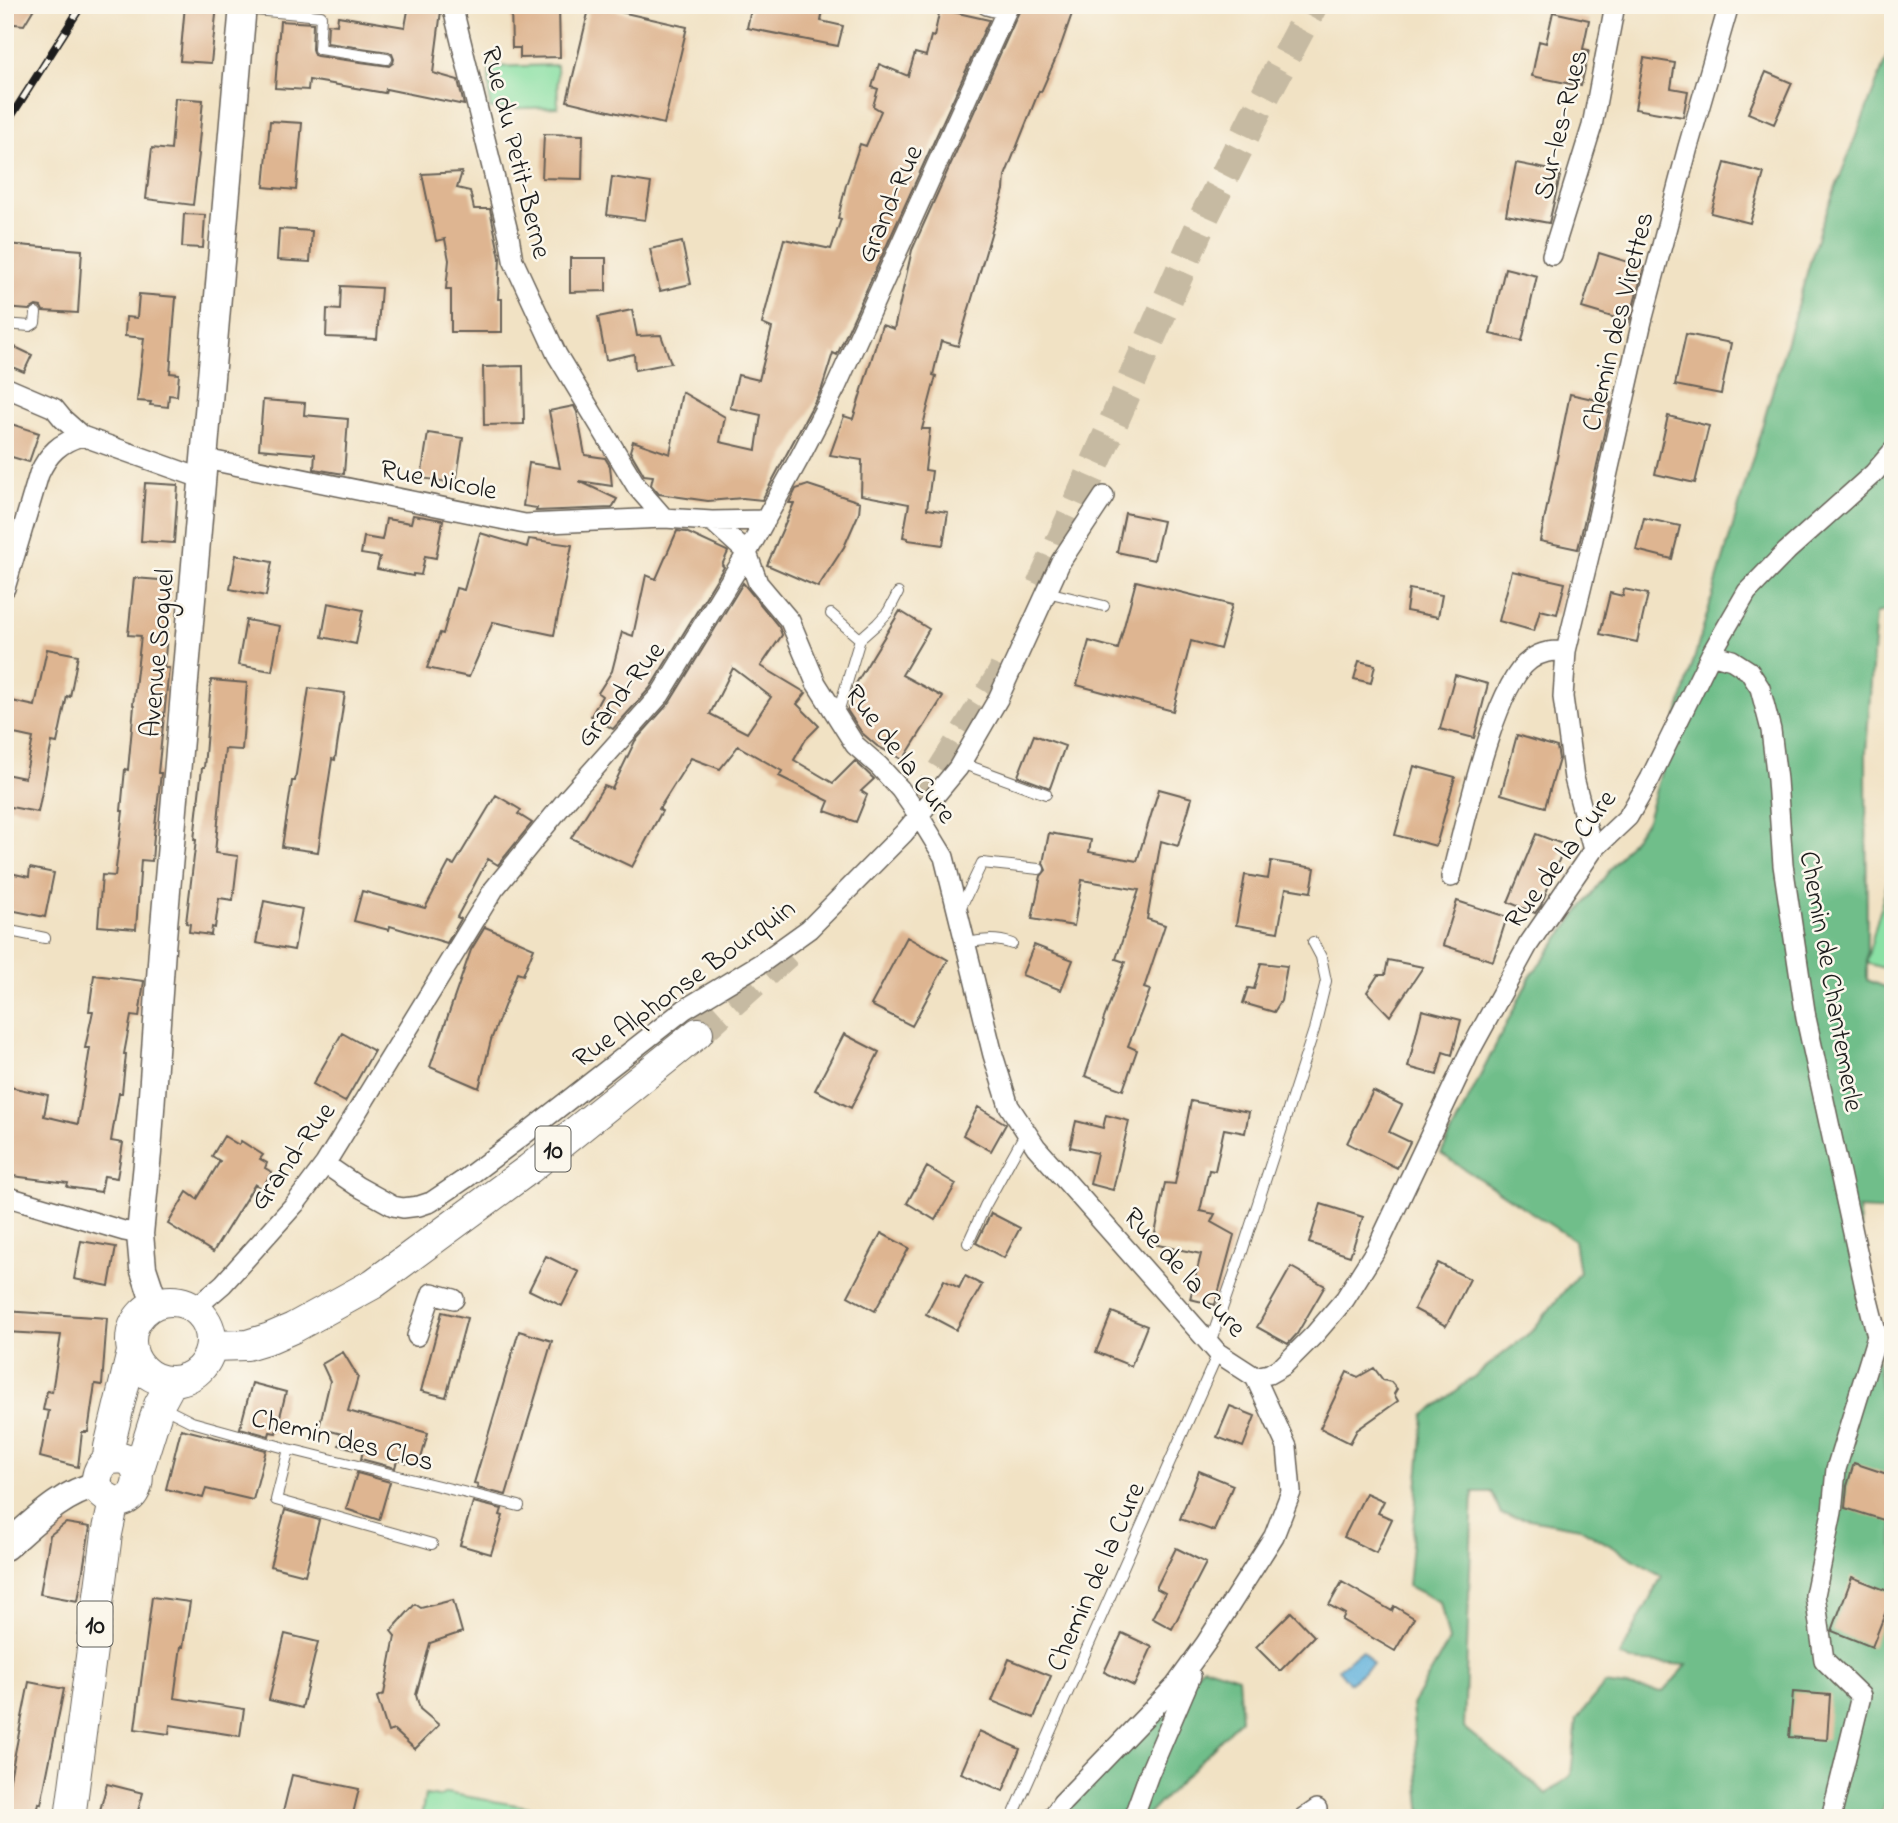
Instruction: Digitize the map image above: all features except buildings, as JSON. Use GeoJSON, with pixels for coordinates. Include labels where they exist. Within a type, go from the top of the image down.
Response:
{"type":"FeatureCollection","features":[{"type":"Feature","properties":{"kind":"main road","name":"10"},"geometry":{"type":"LineString","coordinates":[[211,1346],[247,1345],[270,1338],[373,1284],[528,1169],[698,1033]]}},
{"type":"Feature","properties":{"kind":"main road"},"geometry":{"type":"LineString","coordinates":[[106,1482],[127,1499],[133,1495],[139,1483],[138,1472],[166,1393],[193,1374],[207,1357],[211,1346],[208,1325],[194,1309],[175,1301],[155,1304],[145,1311],[137,1319],[131,1341],[132,1352],[138,1364],[148,1374],[159,1379],[166,1393]]}},
{"type":"Feature","properties":{"kind":"main road","name":"10"},"geometry":{"type":"LineString","coordinates":[[70,1818],[107,1534],[106,1482],[109,1447],[132,1352]]}},
{"type":"Feature","properties":{"kind":"street","name":"Rue du Petit-Berne"},"geometry":{"type":"LineString","coordinates":[[452,5],[513,260],[557,355],[637,487],[664,518]]}},
{"type":"Feature","properties":{"kind":"street","name":"Sur-les-Rues"},"geometry":{"type":"LineString","coordinates":[[1552,255],[1592,126],[1615,5]]}},
{"type":"Feature","properties":{"kind":"street","name":"Chemin des Virettes"},"geometry":{"type":"LineString","coordinates":[[1593,850],[1574,778],[1563,697],[1566,651],[1642,321],[1729,5]]}},
{"type":"Feature","properties":{"kind":"street","name":"Avenue Soguel"},"geometry":{"type":"LineString","coordinates":[[155,1304],[143,1268],[140,1234],[243,7]]}},
{"type":"Feature","properties":{"kind":"street","name":"Grand-Rue"},"geometry":{"type":"LineString","coordinates":[[194,1309],[223,1284],[307,1189],[494,889],[568,798],[660,695],[766,520],[836,387],[1001,7]]}},
{"type":"Feature","properties":{"kind":"street","name":"Rue Nicole"},"geometry":{"type":"LineString","coordinates":[[5,387],[54,408],[82,436],[204,469],[525,524],[664,518]]}},
{"type":"Feature","properties":{"kind":"street"},"geometry":{"type":"LineString","coordinates":[[5,588],[39,474],[46,460],[57,447],[82,436]]}},
{"type":"Feature","properties":{"kind":"street","name":"Rue de la Cure"},"geometry":{"type":"LineString","coordinates":[[747,553],[758,583],[790,621],[816,683],[855,745],[900,789],[944,857],[993,1055],[1009,1106],[1036,1147],[1214,1348],[1255,1377],[1269,1374],[1283,1366],[1315,1334],[1345,1299],[1377,1248],[1470,1051],[1528,945],[1593,850],[1628,817],[1747,592],[1787,551],[1874,473],[1893,451]]}},
{"type":"Feature","properties":{"kind":"street","name":"Rue Alphonse Bourquin"},"geometry":{"type":"LineString","coordinates":[[325,1164],[393,1206],[403,1208],[431,1202],[485,1164],[685,1009],[763,962],[809,929],[919,816],[961,763],[998,699],[1061,561],[1104,496]]}},
{"type":"Feature","properties":{"kind":"street"},"geometry":{"type":"LineString","coordinates":[[664,518],[766,520]]}},
{"type":"Feature","properties":{"kind":"street"},"geometry":{"type":"LineString","coordinates":[[712,521],[747,553]]}},
{"type":"Feature","properties":{"kind":"street"},"geometry":{"type":"LineString","coordinates":[[1451,877],[1484,755],[1497,713],[1510,685],[1528,661],[1546,651],[1566,651]]}},
{"type":"Feature","properties":{"kind":"street","name":"Chemin de Chantemerle"},"geometry":{"type":"LineString","coordinates":[[1712,654],[1732,660],[1749,671],[1759,688],[1771,730],[1783,865],[1806,1018],[1877,1335],[1836,1469],[1832,1512],[1815,1595],[1824,1660],[1861,1696],[1831,1818]]}},
{"type":"Feature","properties":{"kind":"street"},"geometry":{"type":"LineString","coordinates":[[5,1196],[140,1234]]}},
{"type":"Feature","properties":{"kind":"street"},"geometry":{"type":"LineString","coordinates":[[417,1336],[432,1293],[454,1299]]}},
{"type":"Feature","properties":{"kind":"street"},"geometry":{"type":"LineString","coordinates":[[1052,1818],[1062,1803],[1175,1686],[1275,1536],[1291,1492],[1287,1447],[1255,1377]]}},
{"type":"Feature","properties":{"kind":"street"},"geometry":{"type":"LineString","coordinates":[[5,1547],[56,1504],[83,1488],[106,1482]]}},
{"type":"Feature","properties":{"kind":"street"},"geometry":{"type":"LineString","coordinates":[[1133,1818],[1149,1774],[1206,1643]]}},
{"type":"Feature","properties":{"kind":"lane"},"geometry":{"type":"LineString","coordinates":[[243,7],[321,16],[319,50],[387,59]]}},
{"type":"Feature","properties":{"kind":"lane"},"geometry":{"type":"LineString","coordinates":[[5,324],[30,326],[35,323],[36,313]]}},
{"type":"Feature","properties":{"kind":"lane"},"geometry":{"type":"LineString","coordinates":[[1047,592],[1104,606]]}},
{"type":"Feature","properties":{"kind":"lane"},"geometry":{"type":"LineString","coordinates":[[837,716],[860,639],[888,612],[898,593]]}},
{"type":"Feature","properties":{"kind":"lane"},"geometry":{"type":"LineString","coordinates":[[831,614],[860,639]]}},
{"type":"Feature","properties":{"kind":"lane"},"geometry":{"type":"LineString","coordinates":[[961,763],[1046,794]]}},
{"type":"Feature","properties":{"kind":"lane"},"geometry":{"type":"LineString","coordinates":[[959,912],[982,863],[1039,869]]}},
{"type":"Feature","properties":{"kind":"lane"},"geometry":{"type":"LineString","coordinates":[[5,930],[45,938]]}},
{"type":"Feature","properties":{"kind":"lane"},"geometry":{"type":"LineString","coordinates":[[966,943],[1002,940],[1012,944]]}},
{"type":"Feature","properties":{"kind":"lane","name":"Chemin de la Cure"},"geometry":{"type":"LineString","coordinates":[[1012,1818],[1214,1348],[1314,1030],[1326,981],[1321,957],[1313,942]]}},
{"type":"Feature","properties":{"kind":"lane"},"geometry":{"type":"LineString","coordinates":[[968,1243],[1026,1132]]}},
{"type":"Feature","properties":{"kind":"lane","name":"Chemin des Clos"},"geometry":{"type":"LineString","coordinates":[[166,1393],[192,1422],[519,1506]]}},
{"type":"Feature","properties":{"kind":"lane"},"geometry":{"type":"LineString","coordinates":[[289,1449],[276,1500],[432,1544]]}},
{"type":"Feature","properties":{"kind":"green space"},"geometry":{"type":"Polygon","coordinates":[[[1893,41],[1893,610],[1876,613],[1866,752],[1867,980],[1893,990],[1893,1211],[1858,1209],[1882,1396],[1893,1409],[1893,1772],[1880,1818],[1422,1818],[1412,1705],[1449,1641],[1440,1602],[1408,1586],[1424,1416],[1532,1331],[1579,1273],[1574,1240],[1441,1154],[1530,977],[1647,820],[1820,228],[1893,41]],[[1473,1492],[1464,1728],[1547,1794],[1571,1775],[1577,1719],[1605,1684],[1663,1692],[1687,1665],[1631,1661],[1620,1656],[1662,1576],[1580,1528],[1501,1514],[1492,1492],[1473,1492]]]}},
{"type":"Feature","properties":{"kind":"green space"},"geometry":{"type":"Polygon","coordinates":[[[557,65],[558,107],[490,109],[489,67],[557,65]]]}},
{"type":"Feature","properties":{"kind":"green space"},"geometry":{"type":"Polygon","coordinates":[[[1893,861],[1893,971],[1866,963],[1893,861]]]}},
{"type":"Feature","properties":{"kind":"green space"},"geometry":{"type":"Polygon","coordinates":[[[1203,1666],[1238,1677],[1241,1719],[1145,1818],[1063,1818],[1066,1811],[1203,1666]]]}},
{"type":"Feature","properties":{"kind":"green space"},"geometry":{"type":"Polygon","coordinates":[[[446,1793],[592,1818],[421,1818],[425,1795],[439,1797],[446,1793]]]}},
{"type":"Feature","properties":{"kind":"water"},"geometry":{"type":"Polygon","coordinates":[[[1362,1650],[1373,1664],[1349,1683],[1338,1669],[1362,1650]]]}},
{"type":"Feature","properties":{"kind":"tunnel"},"geometry":{"type":"LineString","coordinates":[[1041,586],[1205,215],[1313,5]]}},
{"type":"Feature","properties":{"kind":"tunnel"},"geometry":{"type":"LineString","coordinates":[[918,809],[1002,674],[1008,660]]}},
{"type":"Feature","properties":{"kind":"tunnel"},"geometry":{"type":"LineString","coordinates":[[698,1033],[796,945]]}},
{"type":"Feature","properties":{"kind":"railway"},"geometry":{"type":"LineString","coordinates":[[5,126],[82,5]]}}]}
